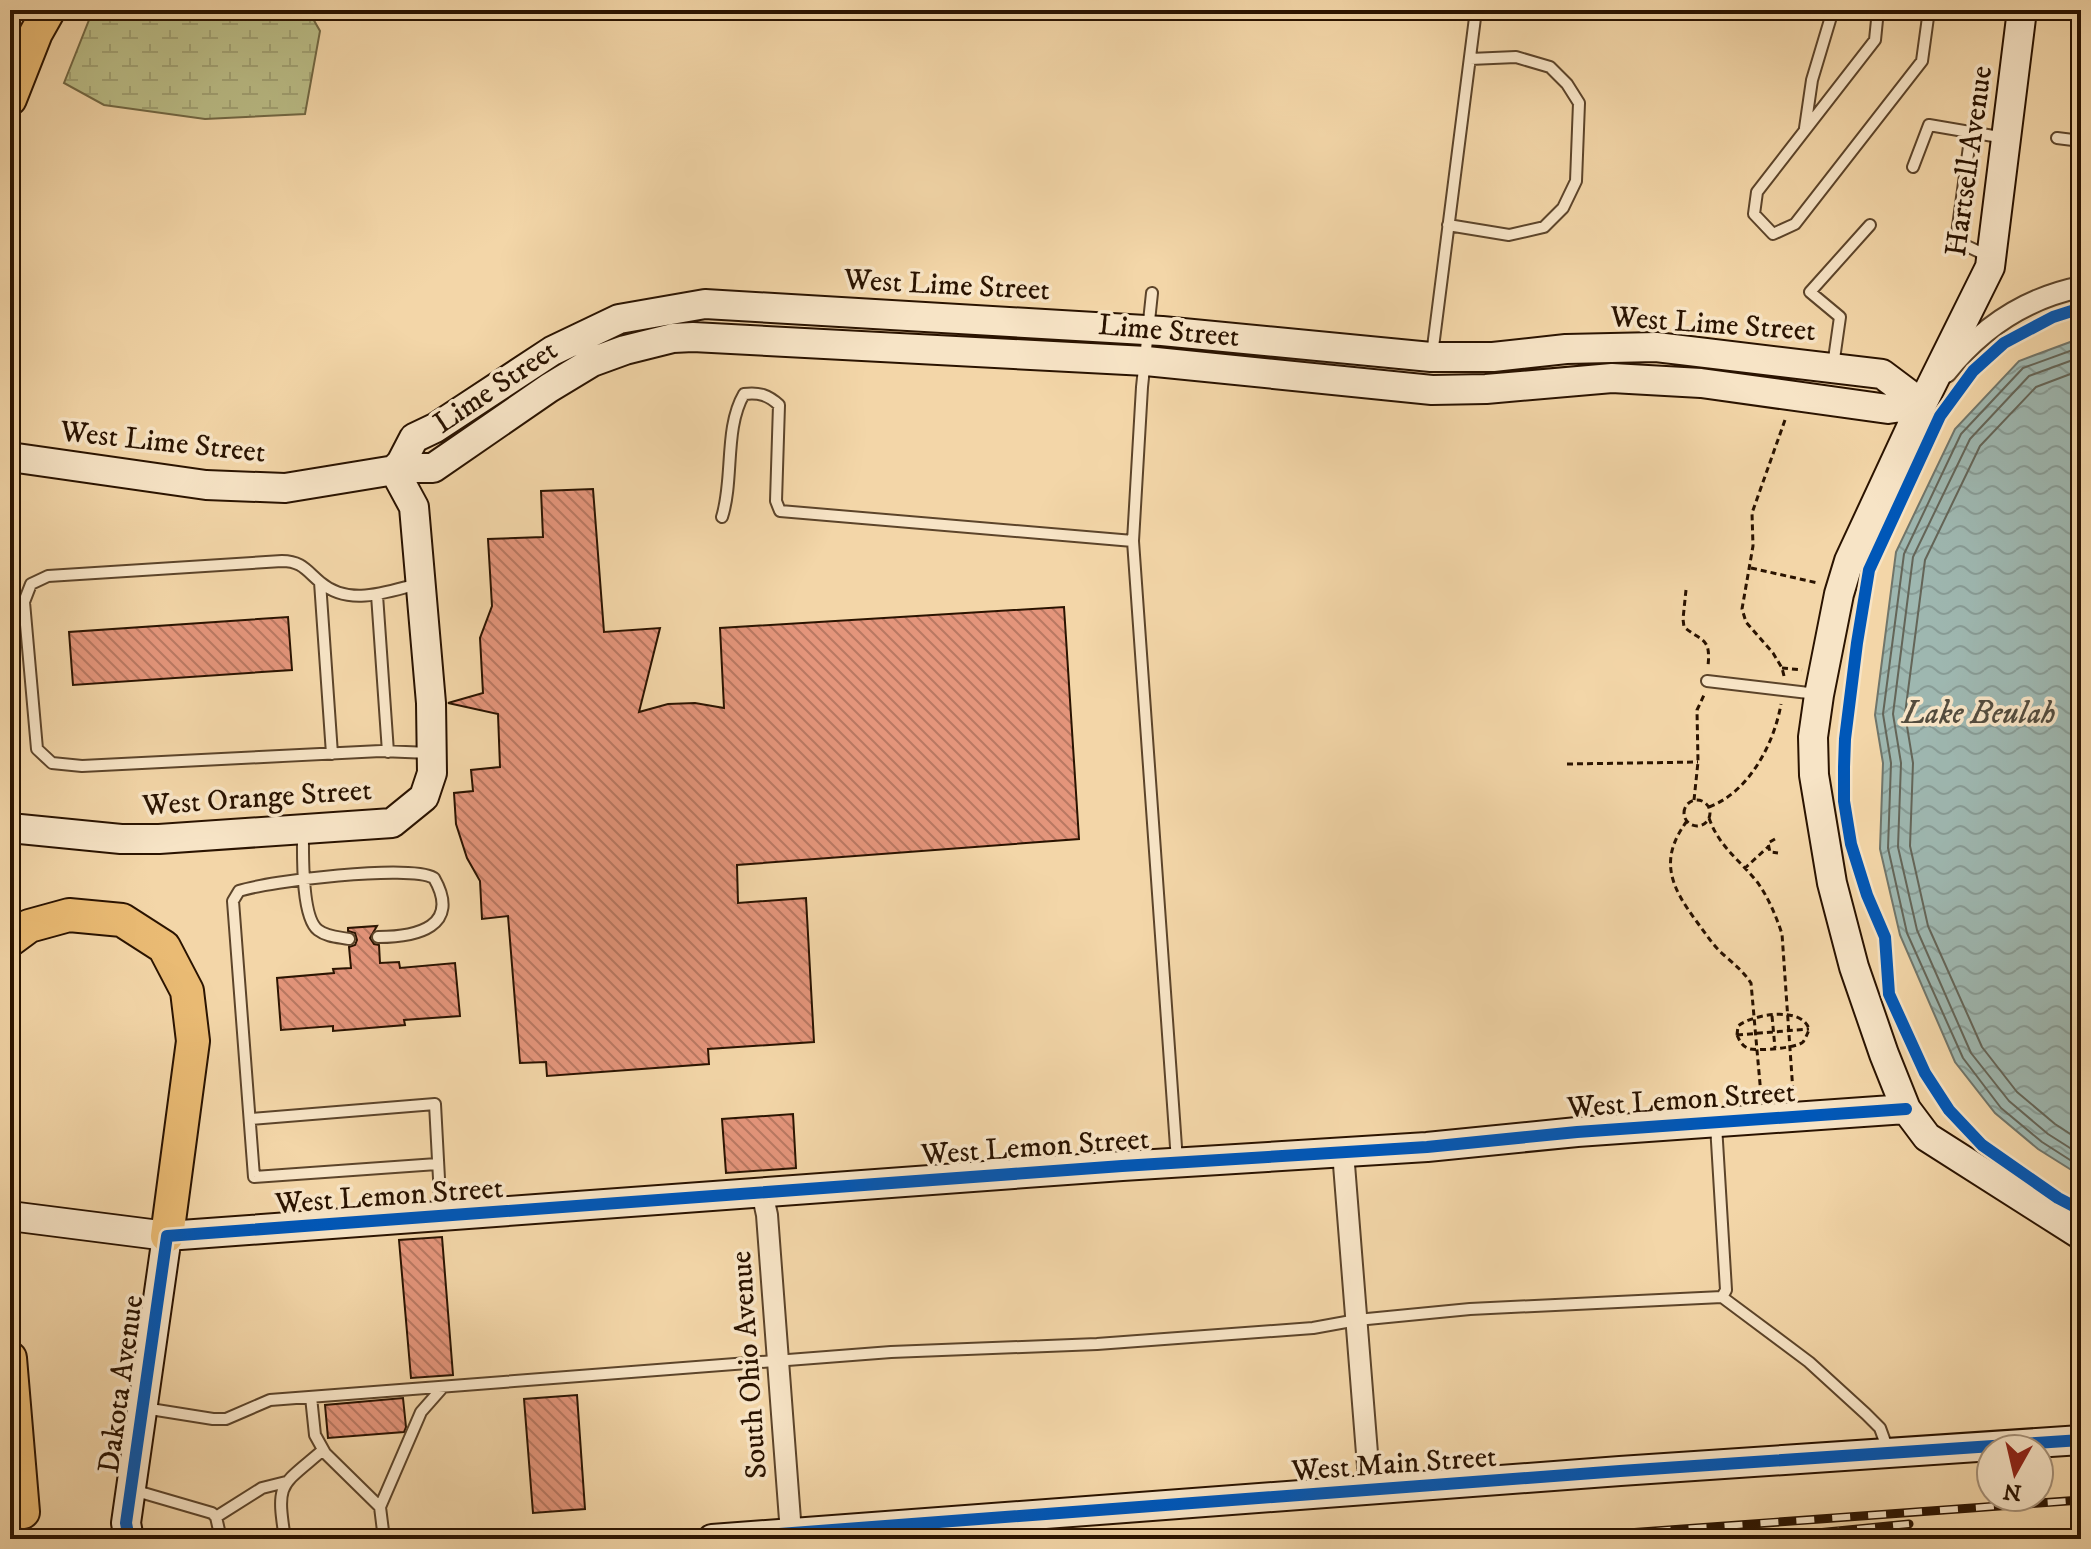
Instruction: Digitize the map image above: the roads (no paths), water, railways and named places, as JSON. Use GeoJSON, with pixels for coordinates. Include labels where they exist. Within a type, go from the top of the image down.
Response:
{"type":"FeatureCollection","features":[{"type":"Feature","properties":{"kind":"main road"},"geometry":{"type":"LineString","coordinates":[[10,99],[36,33],[49,10]]}},
{"type":"Feature","properties":{"kind":"main road"},"geometry":{"type":"LineString","coordinates":[[10,940],[29,926],[69,915],[122,920],[164,947],[187,991],[193,1041],[167,1236]]}},
{"type":"Feature","properties":{"kind":"main road"},"geometry":{"type":"LineString","coordinates":[[10,1358],[26,1525]]}},
{"type":"Feature","properties":{"kind":"main road"},"geometry":{"type":"LineString","coordinates":[[10,1452],[26,1525]]}},
{"type":"Feature","properties":{"kind":"street","name":"Hartsell Avenue"},"geometry":{"type":"LineString","coordinates":[[2022,10],[1990,267],[1849,561],[1813,683],[1814,775],[1832,883],[1854,967],[1906,1109],[1927,1137],[2081,1235]]}},
{"type":"Feature","properties":{"kind":"street"},"geometry":{"type":"LineString","coordinates":[[1922,404],[1961,354],[2003,317],[2033,301],[2081,287]]}},
{"type":"Feature","properties":{"kind":"street","name":"West Lime Street"},"geometry":{"type":"LineString","coordinates":[[10,457],[206,485],[253,487],[285,488],[394,470],[414,438],[435,428],[552,351],[619,319],[705,304],[1149,330],[1431,357],[1493,357],[1566,349],[1642,346],[1882,374],[1922,404]]}},
{"type":"Feature","properties":{"kind":"street","name":"Lime Street"},"geometry":{"type":"LineString","coordinates":[[394,470],[433,468],[592,362],[673,338],[795,341],[1146,361],[1432,390],[1486,389],[1612,378],[1701,383],[1888,409],[1922,404]]}},
{"type":"Feature","properties":{"kind":"street","name":"West Orange Street"},"geometry":{"type":"LineString","coordinates":[[10,828],[121,839],[392,823],[424,797],[432,773],[432,753],[421,583],[414,507],[394,470]]}},
{"type":"Feature","properties":{"kind":"street","name":"West Lemon Street"},"geometry":{"type":"LineString","coordinates":[[10,1216],[167,1236],[1906,1109]]}},
{"type":"Feature","properties":{"kind":"street"},"geometry":{"type":"LineString","coordinates":[[1343,1152],[1370,1491]]}},
{"type":"Feature","properties":{"kind":"street","name":"South Ohio Avenue"},"geometry":{"type":"LineString","coordinates":[[762,1192],[767,1215],[791,1533]]}},
{"type":"Feature","properties":{"kind":"street","name":"Dakota Avenue"},"geometry":{"type":"LineString","coordinates":[[129,1539],[126,1523],[167,1236]]}},
{"type":"Feature","properties":{"kind":"street","name":"West Main Street"},"geometry":{"type":"LineString","coordinates":[[712,1539],[2081,1440]]}},
{"type":"Feature","properties":{"kind":"lane"},"geometry":{"type":"LineString","coordinates":[[1431,357],[1476,10]]}},
{"type":"Feature","properties":{"kind":"lane"},"geometry":{"type":"LineString","coordinates":[[1804,131],[1812,80],[1833,10]]}},
{"type":"Feature","properties":{"kind":"lane"},"geometry":{"type":"LineString","coordinates":[[1878,10],[1875,40],[1757,192],[1754,214],[1773,234],[1795,224],[1922,61],[1929,10]]}},
{"type":"Feature","properties":{"kind":"lane"},"geometry":{"type":"LineString","coordinates":[[1448,225],[1509,235],[1544,227],[1563,208],[1576,181],[1579,103],[1567,84],[1550,67],[1516,57],[1470,59]]}},
{"type":"Feature","properties":{"kind":"lane"},"geometry":{"type":"LineString","coordinates":[[1913,167],[1929,125],[2007,138]]}},
{"type":"Feature","properties":{"kind":"lane"},"geometry":{"type":"LineString","coordinates":[[1971,132],[1956,241],[1991,257]]}},
{"type":"Feature","properties":{"kind":"lane"},"geometry":{"type":"LineString","coordinates":[[2057,138],[2081,141]]}},
{"type":"Feature","properties":{"kind":"lane"},"geometry":{"type":"LineString","coordinates":[[1833,367],[1840,317],[1810,292],[1870,225]]}},
{"type":"Feature","properties":{"kind":"lane"},"geometry":{"type":"LineString","coordinates":[[1152,293],[1142,387],[1133,541],[1177,1162]]}},
{"type":"Feature","properties":{"kind":"lane"},"geometry":{"type":"LineString","coordinates":[[722,517],[728,497],[735,409],[744,394],[757,393],[779,405],[776,501],[780,511],[1133,541]]}},
{"type":"Feature","properties":{"kind":"lane"},"geometry":{"type":"LineString","coordinates":[[421,583],[377,595],[347,595],[320,582],[303,565],[293,561],[48,576],[31,584],[24,602],[37,749],[52,763],[82,766],[332,754],[432,753]]}},
{"type":"Feature","properties":{"kind":"lane"},"geometry":{"type":"LineString","coordinates":[[320,582],[332,754]]}},
{"type":"Feature","properties":{"kind":"lane"},"geometry":{"type":"LineString","coordinates":[[377,595],[388,752]]}},
{"type":"Feature","properties":{"kind":"lane"},"geometry":{"type":"LineString","coordinates":[[1707,681],[1783,690],[1813,683]]}},
{"type":"Feature","properties":{"kind":"lane"},"geometry":{"type":"LineString","coordinates":[[303,829],[310,922],[327,935],[349,939]]}},
{"type":"Feature","properties":{"kind":"lane"},"geometry":{"type":"LineString","coordinates":[[378,937],[419,934],[433,925],[440,914],[442,899],[434,878],[425,873],[404,872],[254,886],[239,891],[233,901],[254,1177],[437,1164]]}},
{"type":"Feature","properties":{"kind":"lane"},"geometry":{"type":"LineString","coordinates":[[250,1119],[435,1104],[441,1217]]}},
{"type":"Feature","properties":{"kind":"lane"},"geometry":{"type":"LineString","coordinates":[[1716,1123],[1726,1290],[1722,1297]]}},
{"type":"Feature","properties":{"kind":"lane"},"geometry":{"type":"LineString","coordinates":[[142,1407],[226,1419],[270,1400],[891,1352],[1112,1343],[1313,1328],[1357,1320],[1484,1308],[1722,1297],[1809,1362],[1866,1414],[1880,1428],[1888,1452]]}},
{"type":"Feature","properties":{"kind":"lane"},"geometry":{"type":"LineString","coordinates":[[384,1539],[380,1507],[421,1412],[443,1387]]}},
{"type":"Feature","properties":{"kind":"lane"},"geometry":{"type":"LineString","coordinates":[[311,1397],[315,1435],[323,1450],[380,1507]]}},
{"type":"Feature","properties":{"kind":"lane"},"geometry":{"type":"LineString","coordinates":[[285,1539],[281,1491],[286,1482],[323,1450]]}},
{"type":"Feature","properties":{"kind":"lane"},"geometry":{"type":"LineString","coordinates":[[216,1517],[262,1488],[286,1482]]}},
{"type":"Feature","properties":{"kind":"lane"},"geometry":{"type":"LineString","coordinates":[[131,1490],[212,1513],[216,1517],[221,1539]]}},
{"type":"Feature","properties":{"kind":"water","name":"Lake Beulah"},"geometry":{"type":"Polygon","coordinates":[[[2081,338],[2081,1176],[2038,1149],[1995,1113],[1955,1062],[1900,935],[1880,849],[1883,763],[1875,715],[1896,552],[1955,429],[2019,361],[2081,338]]]}},
{"type":"Feature","properties":{"kind":"railway"},"geometry":{"type":"LineString","coordinates":[[1545,1539],[2081,1500]]}},
{"type":"Feature","properties":{"kind":"railway"},"geometry":{"type":"LineString","coordinates":[[1786,1539],[1909,1524]]}}]}
